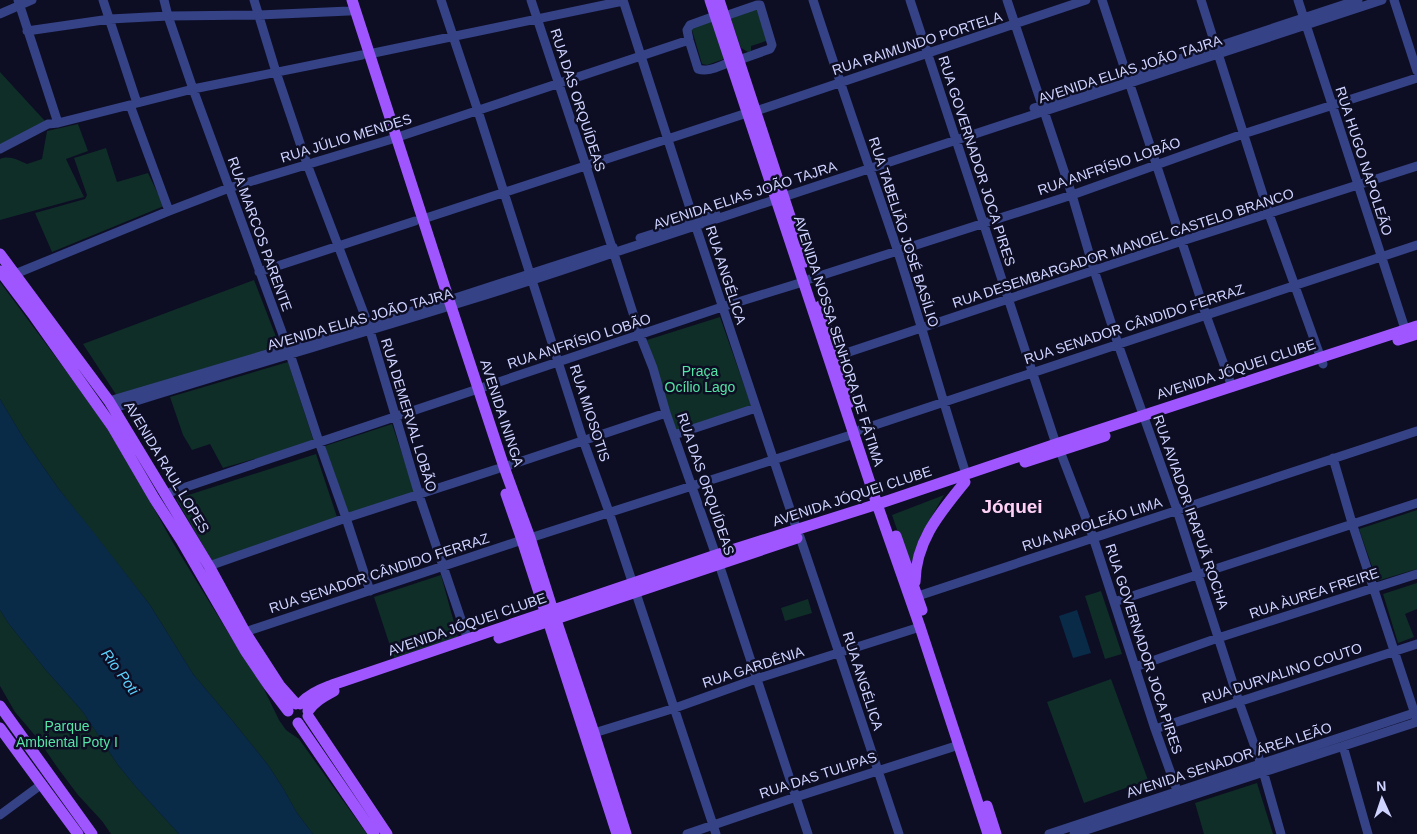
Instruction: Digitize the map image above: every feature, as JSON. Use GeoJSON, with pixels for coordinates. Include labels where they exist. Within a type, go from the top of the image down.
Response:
{"type":"FeatureCollection","features":[{"type":"Feature","properties":{"kind":"main road","name":"AVENIDA NOSSA SENHORA DE FÁTIMA"},"geometry":{"type":"LineString","coordinates":[[710,0],[720,16],[780,195],[988,834]]}},
{"type":"Feature","properties":{"kind":"main road","name":"AVENIDA NOSSA SENHORA DE FÁTIMA"},"geometry":{"type":"LineString","coordinates":[[720,0],[720,16]]}},
{"type":"Feature","properties":{"kind":"main road","name":"AVENIDA ININGA"},"geometry":{"type":"LineString","coordinates":[[350,5],[500,468],[526,539],[617,834]]}},
{"type":"Feature","properties":{"kind":"main road","name":"AVENIDA RAUL LOPES"},"geometry":{"type":"LineString","coordinates":[[0,254],[111,404],[209,566],[245,632],[280,686],[388,834]]}},
{"type":"Feature","properties":{"kind":"main road","name":"AVENIDA RAUL LOPES"},"geometry":{"type":"LineString","coordinates":[[0,271],[112,426],[246,652],[300,711],[374,834]]}},
{"type":"Feature","properties":{"kind":"main road","name":"AVENIDA NOSSA SENHORA DE FÁTIMA"},"geometry":{"type":"LineString","coordinates":[[807,280],[837,356],[857,432]]}},
{"type":"Feature","properties":{"kind":"main road","name":"AVENIDA JÓQUEI CLUBE"},"geometry":{"type":"LineString","coordinates":[[300,711],[334,691],[550,616],[1058,448],[1232,387],[1410,334],[1417,326]]}},
{"type":"Feature","properties":{"kind":"main road","name":"AVENIDA JÓQUEI CLUBE"},"geometry":{"type":"LineString","coordinates":[[1145,418],[1321,361]]}},
{"type":"Feature","properties":{"kind":"main road"},"geometry":{"type":"LineString","coordinates":[[112,426],[120,430],[130,447],[134,449],[138,447]]}},
{"type":"Feature","properties":{"kind":"main road"},"geometry":{"type":"LineString","coordinates":[[916,591],[917,564],[928,531],[966,478]]}},
{"type":"Feature","properties":{"kind":"main road","name":"AVENIDA NOSSA SENHORA DE FÁTIMA"},"geometry":{"type":"LineString","coordinates":[[882,507],[916,591],[996,834]]}},
{"type":"Feature","properties":{"kind":"main road","name":"AVENIDA ININGA"},"geometry":{"type":"LineString","coordinates":[[550,616],[594,733],[626,834]]}},
{"type":"Feature","properties":{"kind":"main road","name":"AVENIDA JÓQUEI CLUBE"},"geometry":{"type":"LineString","coordinates":[[300,711],[306,697],[332,685],[468,640],[550,616]]}},
{"type":"Feature","properties":{"kind":"main road"},"geometry":{"type":"LineString","coordinates":[[0,706],[92,834]]}},
{"type":"Feature","properties":{"kind":"main road"},"geometry":{"type":"LineString","coordinates":[[0,728],[4,742],[42,784],[78,834]]}},
{"type":"Feature","properties":{"kind":"main road"},"geometry":{"type":"LineString","coordinates":[[61,811],[71,805]]}},
{"type":"Feature","properties":{"kind":"street"},"geometry":{"type":"LineString","coordinates":[[0,14],[19,3],[32,0]]}},
{"type":"Feature","properties":{"kind":"street"},"geometry":{"type":"LineString","coordinates":[[103,0],[133,104],[169,211]]}},
{"type":"Feature","properties":{"kind":"street","name":"RUA MARCOS PARENTE"},"geometry":{"type":"LineString","coordinates":[[164,0],[193,89],[288,350],[370,591]]}},
{"type":"Feature","properties":{"kind":"street","name":"RUA DEMERVAL LOBÃO"},"geometry":{"type":"LineString","coordinates":[[254,0],[307,164],[369,327],[419,495],[468,640]]}},
{"type":"Feature","properties":{"kind":"street","name":"RUA MIOSOTIS"},"geometry":{"type":"LineString","coordinates":[[441,0],[584,440],[715,830]]}},
{"type":"Feature","properties":{"kind":"street","name":"RUA DAS ORQUÍDEAS"},"geometry":{"type":"LineString","coordinates":[[531,0],[640,335],[718,560],[808,834]]}},
{"type":"Feature","properties":{"kind":"street"},"geometry":{"type":"LineString","coordinates":[[0,150],[48,124],[193,89],[538,20],[623,0]]}},
{"type":"Feature","properties":{"kind":"street","name":"RUA ANGÉLICA"},"geometry":{"type":"LineString","coordinates":[[623,0],[772,459],[840,653],[899,834]]}},
{"type":"Feature","properties":{"kind":"street","name":"RUA TABELIÃO JOSÉ BASÍLIO"},"geometry":{"type":"LineString","coordinates":[[813,0],[897,250],[966,478]]}},
{"type":"Feature","properties":{"kind":"street","name":"RUA GOVERNADOR JOCA PIRES"},"geometry":{"type":"LineString","coordinates":[[910,0],[1008,300],[1058,448],[1092,537],[1178,795]]}},
{"type":"Feature","properties":{"kind":"street","name":"RUA AVIADOR IRAPUÃ ROCHA"},"geometry":{"type":"LineString","coordinates":[[1007,0],[1072,194],[1118,344],[1177,510],[1262,768],[1281,834]]}},
{"type":"Feature","properties":{"kind":"street","name":"RUA RAIMUNDO PORTELA"},"geometry":{"type":"LineString","coordinates":[[259,272],[752,112],[1086,0]]}},
{"type":"Feature","properties":{"kind":"street"},"geometry":{"type":"LineString","coordinates":[[1102,0],[1206,315],[1232,387]]}},
{"type":"Feature","properties":{"kind":"street"},"geometry":{"type":"LineString","coordinates":[[1201,0],[1269,214],[1321,361]]}},
{"type":"Feature","properties":{"kind":"street","name":"RUA HUGO NAPOLEÃO"},"geometry":{"type":"LineString","coordinates":[[1298,0],[1381,258],[1410,334]]}},
{"type":"Feature","properties":{"kind":"street","name":"AVENIDA ELIAS JOÃO TAJRA"},"geometry":{"type":"LineString","coordinates":[[111,404],[208,378],[288,350],[531,278],[1217,51],[1358,0]]}},
{"type":"Feature","properties":{"kind":"street","name":"AVENIDA ELIAS JOÃO TAJRA"},"geometry":{"type":"LineString","coordinates":[[1304,21],[1382,0]]}},
{"type":"Feature","properties":{"kind":"street"},"geometry":{"type":"LineString","coordinates":[[1394,0],[1417,71]]}},
{"type":"Feature","properties":{"kind":"street"},"geometry":{"type":"LineString","coordinates":[[19,3],[58,123]]}},
{"type":"Feature","properties":{"kind":"street"},"geometry":{"type":"LineString","coordinates":[[27,31],[110,19],[259,15],[350,5]]}},
{"type":"Feature","properties":{"kind":"street"},"geometry":{"type":"LineString","coordinates":[[760,5],[772,47],[708,70],[698,69],[687,30],[690,25],[720,16],[760,5]]}},
{"type":"Feature","properties":{"kind":"street","name":"RUA JÚLIO MENDES"},"geometry":{"type":"LineString","coordinates":[[15,274],[229,188],[393,139],[689,40]]}},
{"type":"Feature","properties":{"kind":"street","name":"RUA ANFRÍSIO LOBÃO"},"geometry":{"type":"LineString","coordinates":[[165,494],[475,389],[1072,194],[1243,134],[1417,78]]}},
{"type":"Feature","properties":{"kind":"street","name":"AVENIDA ELIAS JOÃO TAJRA"},"geometry":{"type":"LineString","coordinates":[[868,166],[897,151],[954,138]]}},
{"type":"Feature","properties":{"kind":"street","name":"RUA DESEMBARGADOR MANOEL CASTELO BRANCO"},"geometry":{"type":"LineString","coordinates":[[837,356],[1182,240],[1417,166]]}},
{"type":"Feature","properties":{"kind":"street","name":"RUA SENADOR CÂNDIDO FERRAZ"},"geometry":{"type":"LineString","coordinates":[[245,632],[1417,246]]}},
{"type":"Feature","properties":{"kind":"street"},"geometry":{"type":"LineString","coordinates":[[674,435],[756,408]]}},
{"type":"Feature","properties":{"kind":"street"},"geometry":{"type":"LineString","coordinates":[[209,566],[346,518],[666,413]]}},
{"type":"Feature","properties":{"kind":"street","name":"RUA NAPOLEÃO LIMA"},"geometry":{"type":"LineString","coordinates":[[916,591],[1177,510],[1417,430]]}},
{"type":"Feature","properties":{"kind":"street"},"geometry":{"type":"LineString","coordinates":[[1333,458],[1352,523],[1416,717]]}},
{"type":"Feature","properties":{"kind":"street"},"geometry":{"type":"LineString","coordinates":[[1114,602],[1417,503]]}},
{"type":"Feature","properties":{"kind":"street","name":"RUA ÀUREA FREIRE"},"geometry":{"type":"LineString","coordinates":[[1134,667],[1417,574]]}},
{"type":"Feature","properties":{"kind":"street","name":"RUA GARDÊNIA"},"geometry":{"type":"LineString","coordinates":[[594,733],[920,627]]}},
{"type":"Feature","properties":{"kind":"street","name":"RUA DURVALINO COUTO"},"geometry":{"type":"LineString","coordinates":[[1155,729],[1417,644]]}},
{"type":"Feature","properties":{"kind":"street","name":"AVENIDA SENADOR ÁREA LEÃO"},"geometry":{"type":"LineString","coordinates":[[1262,768],[1343,746],[1416,717]]}},
{"type":"Feature","properties":{"kind":"street","name":"AVENIDA SENADOR ÁREA LEÃO"},"geometry":{"type":"LineString","coordinates":[[1055,833],[1089,825],[1416,717]]}},
{"type":"Feature","properties":{"kind":"street","name":"RUA DAS TULIPAS"},"geometry":{"type":"LineString","coordinates":[[687,834],[715,830],[796,797],[959,745]]}},
{"type":"Feature","properties":{"kind":"street"},"geometry":{"type":"LineString","coordinates":[[1343,746],[1368,834]]}},
{"type":"Feature","properties":{"kind":"street"},"geometry":{"type":"LineString","coordinates":[[0,815],[42,784]]}},
{"type":"Feature","properties":{"kind":"street","name":"AVENIDA SENADOR ÁREA LEÃO"},"geometry":{"type":"LineString","coordinates":[[1074,834],[1089,825]]}},
{"type":"Feature","properties":{"kind":"green space"},"geometry":{"type":"Polygon","coordinates":[[[757,8],[768,45],[766,41],[751,46],[751,51],[748,52],[741,48],[730,17],[757,8]]]}},
{"type":"Feature","properties":{"kind":"green space"},"geometry":{"type":"Polygon","coordinates":[[[714,20],[727,58],[707,65],[702,64],[692,30],[693,27],[714,20]]]}},
{"type":"Feature","properties":{"kind":"green space"},"geometry":{"type":"Polygon","coordinates":[[[0,72],[45,121],[0,145],[0,72]]]}},
{"type":"Feature","properties":{"kind":"green space"},"geometry":{"type":"Polygon","coordinates":[[[78,124],[88,151],[66,159],[84,197],[0,220],[0,159],[10,158],[27,164],[42,159],[47,131],[78,124]]]}},
{"type":"Feature","properties":{"kind":"green space"},"geometry":{"type":"Polygon","coordinates":[[[106,148],[117,182],[148,173],[164,206],[52,252],[35,213],[85,199],[87,195],[74,158],[106,148]]]}},
{"type":"Feature","properties":{"kind":"green space"},"geometry":{"type":"Polygon","coordinates":[[[254,280],[280,347],[117,396],[83,344],[254,280]]]}},
{"type":"Feature","properties":{"kind":"green space"},"geometry":{"type":"Polygon","coordinates":[[[0,282],[104,422],[120,447],[172,541],[261,683],[279,720],[286,730],[299,739],[367,834],[313,834],[297,813],[268,765],[193,674],[150,605],[58,488],[24,439],[0,399],[0,282]]]}},
{"type":"Feature","properties":{"kind":"green space","name":"Praça Ocílio Lago"},"geometry":{"type":"Polygon","coordinates":[[[720,317],[752,408],[676,432],[647,340],[720,317]]]}},
{"type":"Feature","properties":{"kind":"green space"},"geometry":{"type":"Polygon","coordinates":[[[288,362],[314,442],[223,468],[210,444],[192,450],[183,435],[170,397],[288,362]]]}},
{"type":"Feature","properties":{"kind":"green space"},"geometry":{"type":"Polygon","coordinates":[[[392,424],[415,492],[348,514],[325,446],[392,424]]]}},
{"type":"Feature","properties":{"kind":"green space"},"geometry":{"type":"Polygon","coordinates":[[[316,454],[338,520],[212,561],[176,499],[316,454]]]}},
{"type":"Feature","properties":{"kind":"green space"},"geometry":{"type":"Polygon","coordinates":[[[944,495],[920,537],[910,567],[892,515],[944,495]]]}},
{"type":"Feature","properties":{"kind":"green space"},"geometry":{"type":"Polygon","coordinates":[[[1417,510],[1417,569],[1377,581],[1359,529],[1417,510]]]}},
{"type":"Feature","properties":{"kind":"green space"},"geometry":{"type":"Polygon","coordinates":[[[441,575],[458,637],[394,658],[374,597],[441,575]]]}},
{"type":"Feature","properties":{"kind":"green space"},"geometry":{"type":"Polygon","coordinates":[[[1417,583],[1417,609],[1405,614],[1414,637],[1398,643],[1383,594],[1417,583]]]}},
{"type":"Feature","properties":{"kind":"green space"},"geometry":{"type":"Polygon","coordinates":[[[1101,591],[1122,654],[1105,659],[1085,596],[1101,591]]]}},
{"type":"Feature","properties":{"kind":"green space"},"geometry":{"type":"Polygon","coordinates":[[[808,599],[812,613],[785,621],[781,608],[808,599]]]}},
{"type":"Feature","properties":{"kind":"green space","name":"Parque Ambiental Poty I"},"geometry":{"type":"Polygon","coordinates":[[[0,610],[45,669],[83,712],[118,765],[179,834],[111,834],[102,821],[78,795],[38,739],[15,712],[0,686],[0,610]]]}},
{"type":"Feature","properties":{"kind":"green space"},"geometry":{"type":"Polygon","coordinates":[[[1111,679],[1148,780],[1084,803],[1047,702],[1111,679]]]}},
{"type":"Feature","properties":{"kind":"green space"},"geometry":{"type":"Polygon","coordinates":[[[1257,783],[1273,834],[1204,834],[1195,803],[1257,783]]]}},
{"type":"Feature","properties":{"kind":"water","name":"Rio Poti"},"geometry":{"type":"Polygon","coordinates":[[[0,399],[24,439],[58,488],[150,605],[193,674],[268,765],[297,813],[313,834],[179,834],[118,765],[83,712],[9,624],[0,610],[0,399]]]}},
{"type":"Feature","properties":{"kind":"water"},"geometry":{"type":"Polygon","coordinates":[[[1077,610],[1091,653],[1073,658],[1059,616],[1077,610]]]}},
{"type":"Feature","properties":{"kind":"district","name":"Jóquei"},"geometry":{"type":"Point","coordinates":[1012,506]}}]}
